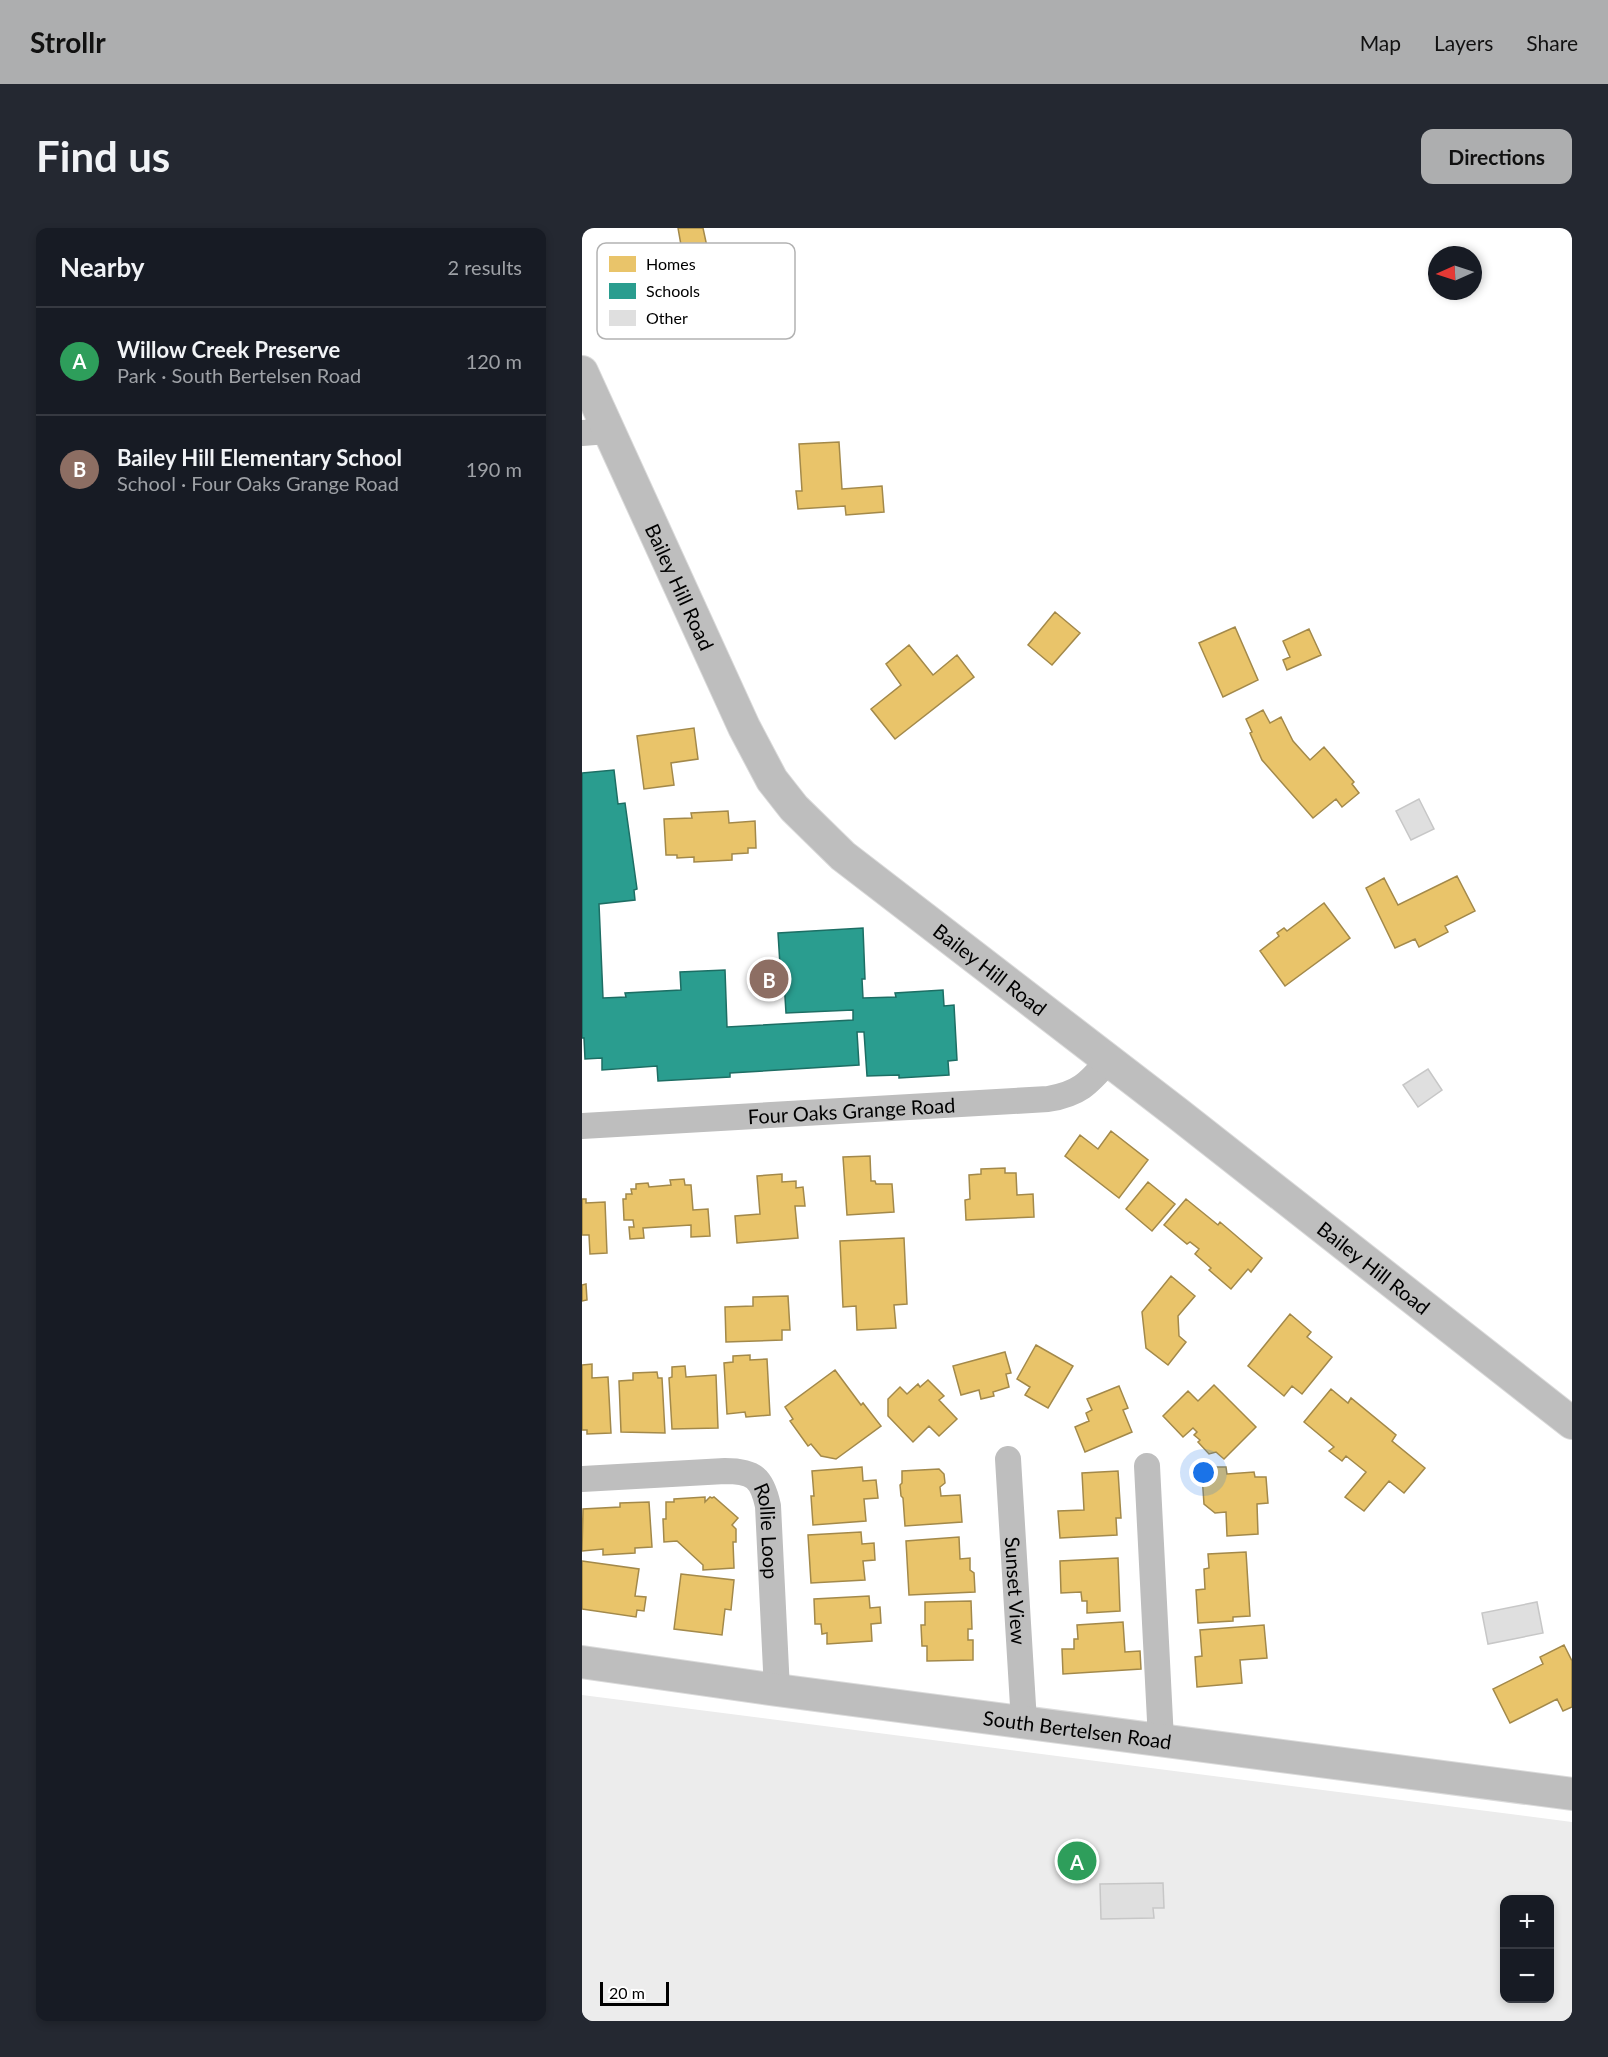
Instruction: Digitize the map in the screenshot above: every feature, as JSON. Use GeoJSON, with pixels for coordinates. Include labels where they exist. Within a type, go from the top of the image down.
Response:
{"type":"FeatureCollection","features":[{"type":"Feature","properties":{"kind":"main road","name":"Bailey Hill Road"},"geometry":{"type":"LineString","coordinates":[[582,372],[595,432],[772,780],[794,808],[818,833],[875,882],[1572,1423]]}},
{"type":"Feature","properties":{"kind":"main road","name":"South Bertelsen Road"},"geometry":{"type":"LineString","coordinates":[[582,1662],[777,1690],[1572,1794]]}},
{"type":"Feature","properties":{"kind":"street","name":"Four Oaks Grange Road"},"geometry":{"type":"LineString","coordinates":[[582,1125],[1048,1099],[1077,1091],[1086,1085],[1108,1061]]}},
{"type":"Feature","properties":{"kind":"street","name":"Sunset View"},"geometry":{"type":"LineString","coordinates":[[1008,1459],[1024,1722]]}},
{"type":"Feature","properties":{"kind":"street"},"geometry":{"type":"LineString","coordinates":[[1147,1466],[1161,1740]]}},
{"type":"Feature","properties":{"kind":"street","name":"Rollie Loop"},"geometry":{"type":"LineString","coordinates":[[582,1479],[725,1471],[742,1471],[756,1478],[765,1490],[768,1506],[777,1690]]}},
{"type":"Feature","properties":{"kind":"shaded area"},"geometry":{"type":"Polygon","coordinates":[[[582,1695],[1572,1822],[1572,2021],[582,2021],[582,1695]]]}},
{"type":"Feature","properties":{"kind":"building: Homes"},"geometry":{"type":"Polygon","coordinates":[[[678,228],[703,228],[706,243],[681,243],[678,228]]]}},
{"type":"Feature","properties":{"kind":"building: Homes"},"geometry":{"type":"Polygon","coordinates":[[[839,442],[842,489],[882,486],[884,512],[846,515],[845,506],[798,509],[796,491],[802,491],[799,444],[839,442]]]}},
{"type":"Feature","properties":{"kind":"building: Homes"},"geometry":{"type":"Polygon","coordinates":[[[1055,612],[1080,633],[1052,665],[1028,645],[1055,612]]]}},
{"type":"Feature","properties":{"kind":"building: Homes"},"geometry":{"type":"Polygon","coordinates":[[[1235,627],[1258,680],[1223,697],[1199,643],[1235,627]]]}},
{"type":"Feature","properties":{"kind":"building: Homes"},"geometry":{"type":"Polygon","coordinates":[[[1309,629],[1321,655],[1287,670],[1283,660],[1290,657],[1283,641],[1309,629]]]}},
{"type":"Feature","properties":{"kind":"building: Homes"},"geometry":{"type":"Polygon","coordinates":[[[909,645],[933,675],[957,655],[974,677],[895,739],[871,709],[901,685],[886,664],[909,645]]]}},
{"type":"Feature","properties":{"kind":"building: Homes"},"geometry":{"type":"Polygon","coordinates":[[[1263,710],[1270,723],[1281,717],[1293,741],[1310,760],[1324,747],[1354,782],[1352,784],[1359,793],[1342,807],[1336,799],[1313,818],[1262,760],[1246,719],[1263,710]]]}},
{"type":"Feature","properties":{"kind":"building: Homes"},"geometry":{"type":"Polygon","coordinates":[[[694,728],[698,759],[671,763],[674,785],[644,789],[637,736],[694,728]]]}},
{"type":"Feature","properties":{"kind":"building: Homes"},"geometry":{"type":"Polygon","coordinates":[[[728,811],[729,823],[755,821],[756,848],[748,848],[748,853],[732,854],[732,860],[694,862],[694,857],[677,858],[677,855],[666,855],[664,819],[692,818],[691,813],[728,811]]]}},
{"type":"Feature","properties":{"kind":"building: Homes"},"geometry":{"type":"Polygon","coordinates":[[[1457,876],[1475,911],[1445,926],[1448,932],[1419,947],[1415,939],[1395,948],[1366,888],[1384,878],[1398,905],[1457,876]]]}},
{"type":"Feature","properties":{"kind":"building: Homes"},"geometry":{"type":"Polygon","coordinates":[[[1324,903],[1350,938],[1285,986],[1260,951],[1279,936],[1277,933],[1284,928],[1287,931],[1324,903]]]}},
{"type":"Feature","properties":{"kind":"building: Homes"},"geometry":{"type":"Polygon","coordinates":[[[1111,1131],[1148,1160],[1119,1198],[1065,1156],[1080,1135],[1098,1149],[1111,1131]]]}},
{"type":"Feature","properties":{"kind":"building: Homes"},"geometry":{"type":"Polygon","coordinates":[[[870,1156],[871,1181],[875,1181],[876,1184],[892,1184],[894,1212],[847,1215],[843,1157],[870,1156]]]}},
{"type":"Feature","properties":{"kind":"building: Homes"},"geometry":{"type":"Polygon","coordinates":[[[1005,1168],[1005,1173],[1016,1173],[1017,1195],[1033,1194],[1034,1217],[966,1220],[965,1200],[970,1199],[969,1175],[981,1174],[981,1169],[1005,1168]]]}},
{"type":"Feature","properties":{"kind":"building: Homes"},"geometry":{"type":"Polygon","coordinates":[[[782,1174],[782,1182],[796,1181],[796,1188],[803,1187],[805,1206],[795,1206],[798,1238],[737,1243],[735,1216],[760,1214],[757,1176],[782,1174]]]}},
{"type":"Feature","properties":{"kind":"building: Homes"},"geometry":{"type":"Polygon","coordinates":[[[684,1179],[685,1185],[691,1185],[693,1210],[708,1209],[710,1236],[691,1237],[691,1225],[643,1228],[644,1238],[630,1239],[629,1227],[634,1227],[633,1220],[624,1220],[623,1199],[626,1199],[626,1194],[632,1194],[631,1189],[636,1189],[636,1184],[648,1183],[649,1187],[671,1185],[670,1180],[684,1179]]]}},
{"type":"Feature","properties":{"kind":"building: Homes"},"geometry":{"type":"Polygon","coordinates":[[[1148,1182],[1175,1204],[1152,1231],[1126,1209],[1148,1182]]]}},
{"type":"Feature","properties":{"kind":"building: Homes"},"geometry":{"type":"Polygon","coordinates":[[[582,1199],[586,1199],[586,1203],[605,1202],[607,1253],[590,1254],[589,1235],[582,1235],[582,1199]]]}},
{"type":"Feature","properties":{"kind":"building: Homes"},"geometry":{"type":"Polygon","coordinates":[[[1186,1199],[1218,1225],[1220,1222],[1262,1258],[1251,1272],[1248,1269],[1231,1289],[1195,1254],[1199,1249],[1190,1242],[1187,1244],[1164,1225],[1186,1199]]]}},
{"type":"Feature","properties":{"kind":"building: Homes"},"geometry":{"type":"Polygon","coordinates":[[[904,1238],[907,1304],[894,1305],[896,1328],[857,1330],[856,1306],[843,1307],[840,1241],[904,1238]]]}},
{"type":"Feature","properties":{"kind":"building: Homes"},"geometry":{"type":"Polygon","coordinates":[[[1171,1276],[1195,1296],[1178,1316],[1179,1336],[1186,1342],[1168,1365],[1146,1348],[1142,1312],[1171,1276]]]}},
{"type":"Feature","properties":{"kind":"building: Homes"},"geometry":{"type":"Polygon","coordinates":[[[586,1284],[587,1300],[582,1301],[582,1285],[586,1284]]]}},
{"type":"Feature","properties":{"kind":"building: Homes"},"geometry":{"type":"Polygon","coordinates":[[[788,1296],[790,1330],[782,1330],[782,1340],[726,1342],[725,1307],[753,1306],[753,1297],[788,1296]]]}},
{"type":"Feature","properties":{"kind":"building: Homes"},"geometry":{"type":"Polygon","coordinates":[[[1290,1314],[1311,1332],[1307,1337],[1332,1357],[1302,1394],[1292,1386],[1284,1396],[1248,1366],[1290,1314]]]}},
{"type":"Feature","properties":{"kind":"building: Homes"},"geometry":{"type":"Polygon","coordinates":[[[1036,1345],[1073,1366],[1048,1408],[1025,1395],[1030,1387],[1017,1379],[1036,1345]]]}},
{"type":"Feature","properties":{"kind":"building: Homes"},"geometry":{"type":"Polygon","coordinates":[[[1005,1352],[1011,1373],[1006,1374],[1009,1387],[993,1392],[994,1396],[981,1399],[979,1390],[961,1395],[953,1366],[1005,1352]]]}},
{"type":"Feature","properties":{"kind":"building: Homes"},"geometry":{"type":"Polygon","coordinates":[[[750,1355],[750,1360],[767,1359],[770,1415],[746,1417],[745,1412],[727,1414],[724,1363],[733,1362],[733,1356],[750,1355]]]}},
{"type":"Feature","properties":{"kind":"building: Homes"},"geometry":{"type":"Polygon","coordinates":[[[592,1364],[592,1378],[608,1377],[611,1433],[587,1434],[587,1430],[582,1430],[582,1365],[592,1364]]]}},
{"type":"Feature","properties":{"kind":"building: Homes"},"geometry":{"type":"Polygon","coordinates":[[[685,1366],[686,1377],[716,1375],[718,1428],[672,1429],[669,1378],[672,1377],[672,1367],[685,1366]]]}},
{"type":"Feature","properties":{"kind":"building: Homes"},"geometry":{"type":"Polygon","coordinates":[[[835,1370],[861,1405],[863,1403],[881,1426],[836,1459],[821,1456],[811,1444],[808,1446],[790,1421],[793,1419],[785,1407],[835,1370]]]}},
{"type":"Feature","properties":{"kind":"building: Homes"},"geometry":{"type":"Polygon","coordinates":[[[657,1372],[658,1378],[662,1378],[665,1433],[621,1432],[619,1381],[633,1380],[633,1373],[657,1372]]]}},
{"type":"Feature","properties":{"kind":"building: Homes"},"geometry":{"type":"Polygon","coordinates":[[[928,1380],[944,1396],[939,1400],[957,1419],[939,1436],[929,1426],[913,1442],[888,1416],[888,1399],[900,1387],[907,1394],[918,1384],[920,1387],[928,1380]]]}},
{"type":"Feature","properties":{"kind":"building: Homes"},"geometry":{"type":"Polygon","coordinates":[[[1214,1385],[1256,1427],[1224,1459],[1216,1452],[1209,1454],[1198,1442],[1200,1440],[1194,1435],[1197,1432],[1193,1428],[1183,1437],[1163,1416],[1188,1391],[1198,1401],[1214,1385]]]}},
{"type":"Feature","properties":{"kind":"building: Homes"},"geometry":{"type":"Polygon","coordinates":[[[1119,1386],[1128,1408],[1123,1410],[1132,1432],[1085,1452],[1075,1427],[1089,1421],[1086,1413],[1092,1410],[1087,1399],[1119,1386]]]}},
{"type":"Feature","properties":{"kind":"building: Homes"},"geometry":{"type":"Polygon","coordinates":[[[1331,1389],[1348,1403],[1351,1398],[1396,1435],[1392,1441],[1425,1468],[1404,1493],[1389,1481],[1364,1511],[1345,1497],[1366,1472],[1346,1456],[1342,1461],[1329,1451],[1334,1447],[1304,1422],[1331,1389]]]}},
{"type":"Feature","properties":{"kind":"building: Homes"},"geometry":{"type":"Polygon","coordinates":[[[862,1467],[863,1481],[876,1480],[878,1498],[864,1499],[866,1521],[813,1525],[812,1471],[862,1467]]]}},
{"type":"Feature","properties":{"kind":"building: Homes"},"geometry":{"type":"Polygon","coordinates":[[[1212,1467],[1226,1467],[1227,1474],[1254,1472],[1255,1477],[1266,1477],[1268,1503],[1257,1504],[1258,1534],[1227,1536],[1226,1512],[1215,1513],[1204,1504],[1202,1475],[1212,1474],[1212,1467]]]}},
{"type":"Feature","properties":{"kind":"building: Homes"},"geometry":{"type":"Polygon","coordinates":[[[939,1469],[944,1474],[945,1483],[940,1487],[941,1496],[960,1495],[962,1522],[905,1526],[900,1485],[902,1471],[939,1469]]]}},
{"type":"Feature","properties":{"kind":"building: Homes"},"geometry":{"type":"Polygon","coordinates":[[[1118,1471],[1121,1518],[1116,1518],[1117,1535],[1060,1538],[1058,1511],[1084,1510],[1082,1473],[1118,1471]]]}},
{"type":"Feature","properties":{"kind":"building: Homes"},"geometry":{"type":"Polygon","coordinates":[[[705,1497],[705,1502],[710,1497],[714,1497],[738,1518],[732,1525],[736,1529],[736,1542],[733,1542],[734,1568],[703,1570],[703,1565],[677,1541],[664,1542],[663,1519],[666,1519],[666,1502],[674,1502],[674,1499],[705,1497]]]}},
{"type":"Feature","properties":{"kind":"building: Homes"},"geometry":{"type":"Polygon","coordinates":[[[649,1502],[652,1547],[635,1548],[635,1553],[603,1555],[603,1549],[582,1551],[583,1509],[620,1507],[620,1503],[649,1502]]]}},
{"type":"Feature","properties":{"kind":"building: Homes"},"geometry":{"type":"Polygon","coordinates":[[[861,1532],[862,1544],[874,1543],[875,1560],[863,1561],[865,1580],[811,1583],[808,1535],[861,1532]]]}},
{"type":"Feature","properties":{"kind":"building: Homes"},"geometry":{"type":"Polygon","coordinates":[[[959,1537],[960,1559],[970,1558],[975,1592],[909,1595],[906,1541],[959,1537]]]}},
{"type":"Feature","properties":{"kind":"building: Homes"},"geometry":{"type":"Polygon","coordinates":[[[1246,1552],[1250,1616],[1233,1617],[1233,1621],[1198,1623],[1196,1590],[1205,1589],[1204,1569],[1209,1568],[1208,1554],[1246,1552]]]}},
{"type":"Feature","properties":{"kind":"building: Homes"},"geometry":{"type":"Polygon","coordinates":[[[1118,1558],[1120,1611],[1087,1613],[1087,1601],[1082,1601],[1081,1592],[1061,1593],[1060,1561],[1118,1558]]]}},
{"type":"Feature","properties":{"kind":"building: Homes"},"geometry":{"type":"Polygon","coordinates":[[[582,1561],[639,1569],[635,1596],[646,1597],[644,1611],[637,1610],[636,1617],[582,1609],[582,1561]]]}},
{"type":"Feature","properties":{"kind":"building: Homes"},"geometry":{"type":"Polygon","coordinates":[[[681,1574],[734,1580],[731,1610],[725,1609],[722,1635],[674,1629],[681,1574]]]}},
{"type":"Feature","properties":{"kind":"building: Homes"},"geometry":{"type":"Polygon","coordinates":[[[869,1596],[870,1608],[880,1607],[881,1623],[871,1624],[872,1641],[827,1644],[827,1633],[822,1634],[821,1624],[815,1624],[814,1599],[869,1596]]]}},
{"type":"Feature","properties":{"kind":"building: Homes"},"geometry":{"type":"Polygon","coordinates":[[[971,1601],[972,1629],[968,1629],[968,1640],[973,1640],[973,1660],[927,1661],[927,1646],[922,1646],[921,1625],[925,1625],[925,1602],[971,1601]]]}},
{"type":"Feature","properties":{"kind":"building: Homes"},"geometry":{"type":"Polygon","coordinates":[[[1123,1622],[1125,1652],[1140,1651],[1141,1669],[1063,1674],[1062,1649],[1074,1649],[1074,1639],[1078,1639],[1077,1625],[1123,1622]]]}},
{"type":"Feature","properties":{"kind":"building: Homes"},"geometry":{"type":"Polygon","coordinates":[[[1264,1625],[1267,1658],[1240,1660],[1242,1683],[1197,1687],[1195,1657],[1202,1656],[1200,1630],[1264,1625]]]}},
{"type":"Feature","properties":{"kind":"building: Homes"},"geometry":{"type":"Polygon","coordinates":[[[1564,1645],[1572,1661],[1572,1707],[1563,1711],[1557,1699],[1510,1723],[1493,1689],[1543,1664],[1540,1657],[1564,1645]]]}},
{"type":"Feature","properties":{"kind":"building: Schools"},"geometry":{"type":"Polygon","coordinates":[[[614,770],[618,804],[625,803],[637,889],[634,890],[635,900],[599,904],[603,998],[626,997],[625,993],[681,990],[680,972],[725,970],[727,1027],[853,1020],[853,1010],[786,1013],[778,933],[863,928],[865,979],[862,979],[863,998],[896,997],[895,993],[943,990],[944,1006],[954,1005],[957,1060],[948,1061],[949,1075],[899,1078],[899,1075],[867,1076],[864,1032],[857,1032],[859,1065],[730,1073],[730,1077],[658,1081],[657,1066],[602,1070],[602,1058],[585,1059],[584,1038],[582,1038],[582,773],[614,770]]]}},
{"type":"Feature","properties":{"kind":"building: Other"},"geometry":{"type":"Polygon","coordinates":[[[1419,799],[1434,829],[1411,840],[1396,811],[1419,799]]]}},
{"type":"Feature","properties":{"kind":"building: Other"},"geometry":{"type":"Polygon","coordinates":[[[1428,1069],[1442,1090],[1418,1107],[1403,1085],[1428,1069]]]}},
{"type":"Feature","properties":{"kind":"building: Other"},"geometry":{"type":"Polygon","coordinates":[[[1537,1602],[1543,1633],[1488,1644],[1482,1613],[1537,1602]]]}},
{"type":"Feature","properties":{"kind":"building: Other"},"geometry":{"type":"Polygon","coordinates":[[[1163,1883],[1164,1908],[1153,1908],[1154,1918],[1101,1919],[1100,1884],[1163,1883]]]}},
{"type":"Feature","properties":{"kind":"place","name":"Bailey Hill Elementary School"},"geometry":{"type":"Point","coordinates":[769,979]}},
{"type":"Feature","properties":{"kind":"place","name":"Willow Creek Preserve"},"geometry":{"type":"Point","coordinates":[1077,1861]}}]}
